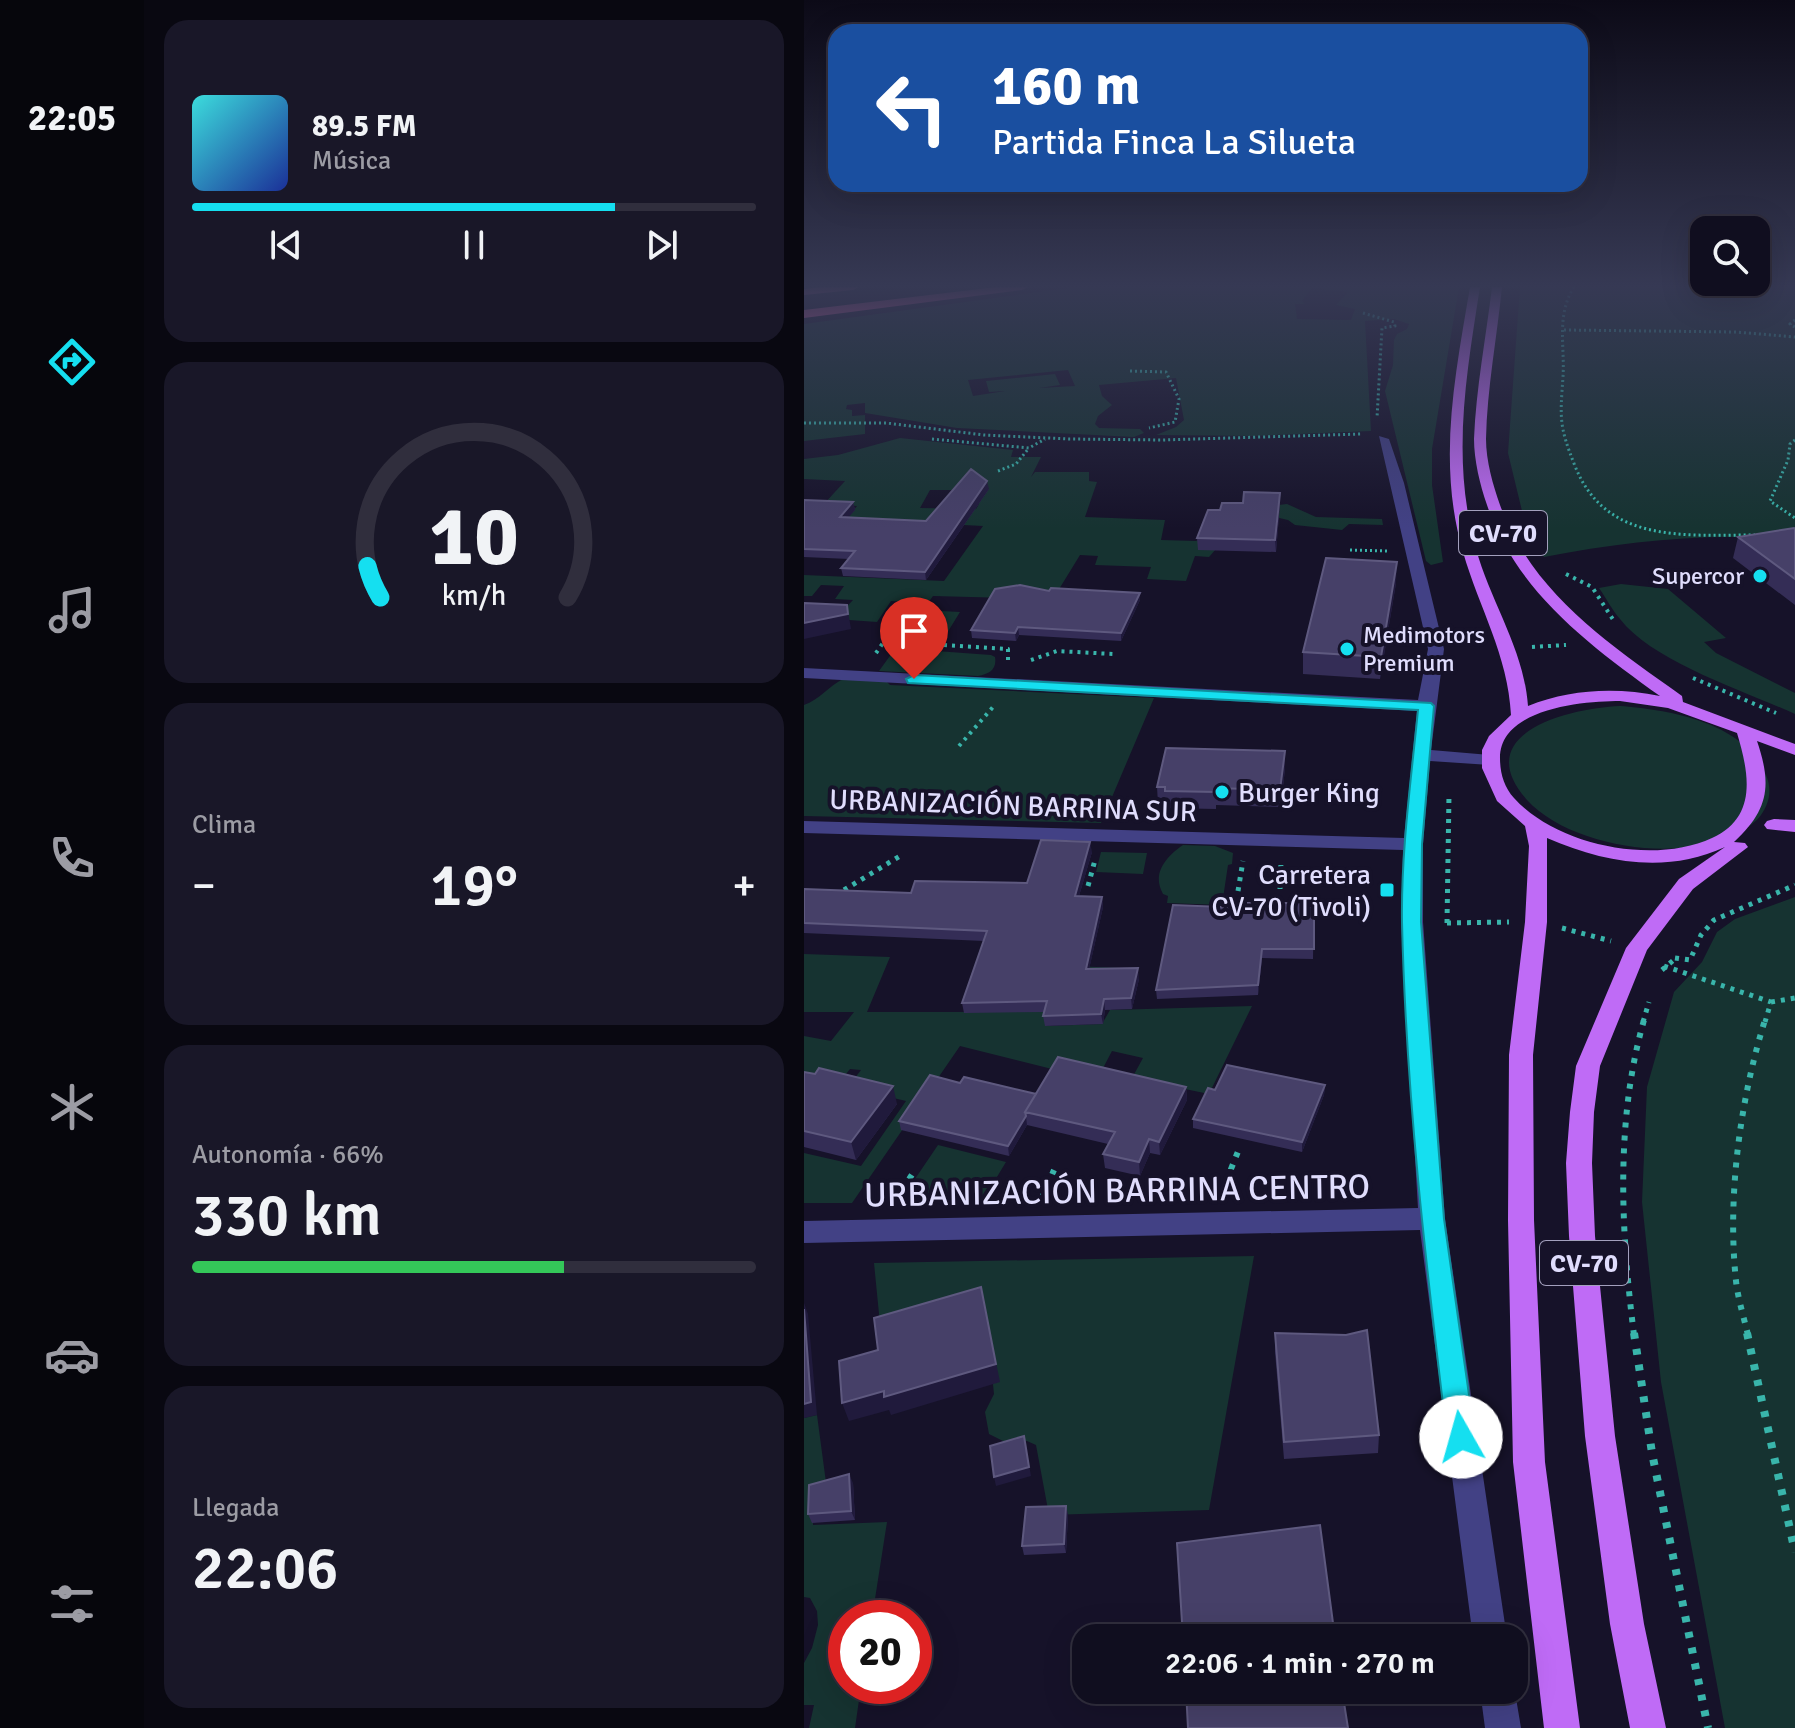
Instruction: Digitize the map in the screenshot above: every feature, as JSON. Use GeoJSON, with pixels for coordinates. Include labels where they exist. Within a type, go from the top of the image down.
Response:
{"type":"FeatureCollection","features":[{"type":"Feature","properties":{"kind":"main road","name":"CV-70"},"geometry":{"type":"LineString","coordinates":[[1462,368],[1454,418],[1454,470],[1470,553],[1517,671],[1520,716]]}},
{"type":"Feature","properties":{"kind":"main road","name":"CV-70"},"geometry":{"type":"LineString","coordinates":[[1488,368],[1480,441],[1487,488],[1500,528],[1535,585],[1572,623],[1682,705]]}},
{"type":"Feature","properties":{"kind":"main road","name":"CV-70"},"geometry":{"type":"LineString","coordinates":[[1738,847],[1700,857],[1657,859],[1612,853],[1570,841],[1534,823],[1509,803],[1494,781],[1490,760],[1498,736],[1520,716],[1552,702],[1593,696],[1637,697],[1682,705],[1716,717],[1745,732],[1770,754],[1777,766]]}},
{"type":"Feature","properties":{"kind":"main road"},"geometry":{"type":"LineString","coordinates":[[1745,732],[1795,750]]}},
{"type":"Feature","properties":{"kind":"main road"},"geometry":{"type":"LineString","coordinates":[[1786,802],[1774,825],[1795,826]]}},
{"type":"Feature","properties":{"kind":"main road","name":"CV-70"},"geometry":{"type":"LineString","coordinates":[[1534,823],[1539,846],[1536,922],[1521,1055],[1521,1220],[1529,1462],[1562,1728]]}},
{"type":"Feature","properties":{"kind":"main road","name":"CV-70"},"geometry":{"type":"LineString","coordinates":[[1648,1728],[1627,1624],[1600,1436],[1582,1236],[1579,1163],[1588,1066],[1637,948],[1686,884],[1774,825]]}},
{"type":"Feature","properties":{"kind":"street"},"geometry":{"type":"LineString","coordinates":[[1379,436],[1398,483],[1436,649],[1426,706],[1413,844],[1412,922],[1432,1219],[1488,1624]]}},
{"type":"Feature","properties":{"kind":"street"},"geometry":{"type":"LineString","coordinates":[[804,673],[1426,706]]}},
{"type":"Feature","properties":{"kind":"street"},"geometry":{"type":"LineString","coordinates":[[1423,755],[1490,760]]}},
{"type":"Feature","properties":{"kind":"street","name":"URBANIZACIÓN BARRINA SUR"},"geometry":{"type":"LineString","coordinates":[[804,827],[1413,844]]}},
{"type":"Feature","properties":{"kind":"street","name":"URBANIZACIÓN BARRINA CENTRO"},"geometry":{"type":"LineString","coordinates":[[804,1232],[1432,1219]]}},
{"type":"Feature","properties":{"kind":"street"},"geometry":{"type":"LineString","coordinates":[[1500,1704],[1503,1728]]}},
{"type":"Feature","properties":{"kind":"path"},"geometry":{"type":"LineString","coordinates":[[804,423],[886,423],[984,435],[1045,438],[1147,440],[1379,436],[1381,368]]}},
{"type":"Feature","properties":{"kind":"path"},"geometry":{"type":"LineString","coordinates":[[1562,368],[1560,427],[1576,470],[1594,503],[1628,523],[1651,530],[1706,535],[1760,535]]}},
{"type":"Feature","properties":{"kind":"path"},"geometry":{"type":"LineString","coordinates":[[1130,371],[1166,372],[1179,399],[1175,422],[1150,427],[1147,440]]}},
{"type":"Feature","properties":{"kind":"path"},"geometry":{"type":"LineString","coordinates":[[998,471],[1016,464],[1029,448],[1045,438]]}},
{"type":"Feature","properties":{"kind":"path"},"geometry":{"type":"LineString","coordinates":[[932,439],[1029,448]]}},
{"type":"Feature","properties":{"kind":"path"},"geometry":{"type":"LineString","coordinates":[[1795,440],[1790,444],[1791,458],[1771,487],[1770,501],[1795,518]]}},
{"type":"Feature","properties":{"kind":"path"},"geometry":{"type":"LineString","coordinates":[[1350,550],[1413,552]]}},
{"type":"Feature","properties":{"kind":"path"},"geometry":{"type":"LineString","coordinates":[[1556,571],[1592,587],[1623,630]]}},
{"type":"Feature","properties":{"kind":"path"},"geometry":{"type":"LineString","coordinates":[[859,677],[902,616]]}},
{"type":"Feature","properties":{"kind":"path"},"geometry":{"type":"LineString","coordinates":[[944,645],[1008,649],[1008,684]]}},
{"type":"Feature","properties":{"kind":"path"},"geometry":{"type":"LineString","coordinates":[[959,746],[1032,659],[1049,653],[1113,654]]}},
{"type":"Feature","properties":{"kind":"path"},"geometry":{"type":"LineString","coordinates":[[1680,674],[1785,717]]}},
{"type":"Feature","properties":{"kind":"path"},"geometry":{"type":"LineString","coordinates":[[844,890],[902,855],[913,831]]}},
{"type":"Feature","properties":{"kind":"path"},"geometry":{"type":"LineString","coordinates":[[1658,980],[1664,966],[1676,958],[1690,960],[1701,935],[1714,920],[1795,885]]}},
{"type":"Feature","properties":{"kind":"path"},"geometry":{"type":"LineString","coordinates":[[1664,966],[1771,1002],[1795,998]]}},
{"type":"Feature","properties":{"kind":"path"},"geometry":{"type":"LineString","coordinates":[[1651,994],[1630,1074],[1625,1113],[1624,1209],[1628,1271],[1639,1379],[1708,1728]]}},
{"type":"Feature","properties":{"kind":"path"},"geometry":{"type":"LineString","coordinates":[[1771,1002],[1757,1046],[1735,1167],[1736,1282],[1795,1552]]}},
{"type":"Feature","properties":{"kind":"path"},"geometry":{"type":"LineString","coordinates":[[1230,1224],[1231,1169],[1239,1149]]}},
{"type":"Feature","properties":{"kind":"green space"},"geometry":{"type":"Polygon","coordinates":[[[804,368],[1368,368],[1371,431],[1252,436],[1156,435],[1184,420],[1176,378],[1099,385],[1102,396],[1112,405],[1098,416],[1095,424],[1099,428],[1140,429],[1144,433],[1134,437],[957,428],[865,413],[865,403],[847,405],[846,409],[852,410],[852,416],[865,415],[865,434],[804,441],[804,368]],[[1068,370],[968,380],[973,396],[1005,391],[989,392],[986,381],[1055,374],[1060,385],[1039,388],[1075,386],[1068,370]]]}},
{"type":"Feature","properties":{"kind":"green space"},"geometry":{"type":"Polygon","coordinates":[[[1392,368],[1446,368],[1432,449],[1432,485],[1443,562],[1431,565],[1426,561],[1385,391],[1392,368]]]}},
{"type":"Feature","properties":{"kind":"green space"},"geometry":{"type":"Polygon","coordinates":[[[1514,368],[1795,368],[1795,540],[1732,537],[1669,540],[1606,546],[1544,557],[1523,515],[1508,453],[1514,368]]]}},
{"type":"Feature","properties":{"kind":"green space"},"geometry":{"type":"Polygon","coordinates":[[[900,438],[1013,450],[1011,457],[1041,457],[1031,477],[1035,472],[1089,472],[1089,481],[1097,482],[1085,517],[1165,520],[1161,540],[1196,541],[1270,506],[1287,504],[1316,517],[1382,519],[1383,525],[1349,524],[1342,530],[1295,525],[1275,517],[1216,549],[1209,557],[1195,556],[1186,581],[1147,579],[1151,567],[1095,565],[1098,556],[1080,555],[1053,599],[933,596],[928,603],[891,601],[877,622],[835,619],[853,600],[835,599],[844,586],[821,585],[812,596],[804,596],[804,575],[944,581],[983,526],[846,519],[857,506],[824,504],[845,481],[804,479],[804,459],[838,455],[900,438]],[[930,490],[920,508],[976,509],[979,504],[969,502],[976,490],[930,490]]]}},
{"type":"Feature","properties":{"kind":"green space"},"geometry":{"type":"Polygon","coordinates":[[[1621,584],[1668,589],[1726,638],[1704,642],[1716,653],[1795,693],[1795,714],[1726,685],[1654,649],[1617,615],[1599,588],[1621,584]]]}},
{"type":"Feature","properties":{"kind":"green space"},"geometry":{"type":"Polygon","coordinates":[[[923,610],[960,612],[936,651],[991,655],[995,657],[992,670],[978,676],[879,671],[923,610]]]}},
{"type":"Feature","properties":{"kind":"green space"},"geometry":{"type":"Polygon","coordinates":[[[843,679],[886,681],[890,685],[1154,698],[1101,823],[804,816],[804,705],[843,679]]]}},
{"type":"Feature","properties":{"kind":"green space"},"geometry":{"type":"Polygon","coordinates":[[[1620,706],[1661,711],[1704,722],[1741,742],[1755,757],[1768,780],[1769,795],[1757,820],[1714,841],[1668,849],[1616,844],[1590,837],[1544,815],[1527,800],[1512,777],[1509,757],[1517,741],[1533,728],[1554,719],[1577,712],[1620,706]]]}},
{"type":"Feature","properties":{"kind":"green space"},"geometry":{"type":"Polygon","coordinates":[[[1183,845],[1215,846],[1233,853],[1232,864],[1228,865],[1222,905],[1167,903],[1168,896],[1163,894],[1160,886],[1160,872],[1171,854],[1183,845]]]}},
{"type":"Feature","properties":{"kind":"green space"},"geometry":{"type":"Polygon","coordinates":[[[1101,852],[1147,853],[1143,874],[1096,872],[1101,852]]]}},
{"type":"Feature","properties":{"kind":"green space"},"geometry":{"type":"Polygon","coordinates":[[[1795,897],[1795,1728],[1725,1728],[1661,1382],[1642,1202],[1647,1087],[1674,992],[1702,962],[1717,932],[1735,919],[1795,897]]]}},
{"type":"Feature","properties":{"kind":"green space"},"geometry":{"type":"Polygon","coordinates":[[[804,954],[890,957],[867,1012],[1048,1012],[1046,1026],[1102,1024],[1110,1010],[1005,963],[1120,968],[1111,1010],[1252,1006],[1209,1094],[1132,1078],[1143,1058],[1112,1051],[1102,1070],[1060,1071],[960,1046],[852,1203],[804,1203],[804,1153],[861,1166],[906,1101],[848,1087],[861,1070],[850,1069],[838,1084],[804,1102],[804,1036],[831,1041],[854,1012],[804,1012],[804,954]]]}},
{"type":"Feature","properties":{"kind":"green space"},"geometry":{"type":"Polygon","coordinates":[[[938,1145],[1006,1162],[983,1200],[900,1201],[938,1145]]]}},
{"type":"Feature","properties":{"kind":"green space"},"geometry":{"type":"Polygon","coordinates":[[[1254,1256],[1209,1510],[1049,1515],[1036,1445],[1027,1441],[1007,1443],[989,1434],[985,1412],[994,1394],[984,1298],[880,1324],[874,1263],[1254,1256]]]}},
{"type":"Feature","properties":{"kind":"green space"},"geometry":{"type":"Polygon","coordinates":[[[817,1415],[827,1490],[813,1495],[813,1525],[887,1522],[875,1600],[828,1600],[828,1704],[858,1704],[855,1728],[809,1728],[814,1705],[804,1705],[804,1663],[818,1625],[817,1611],[810,1598],[804,1597],[804,1418],[817,1415]]]}},
{"type":"Feature","properties":{"kind":"building"},"geometry":{"type":"Polygon","coordinates":[[[971,469],[987,481],[925,572],[841,568],[855,551],[804,549],[804,500],[853,502],[840,517],[926,521],[971,469]]]}},
{"type":"Feature","properties":{"kind":"building"},"geometry":{"type":"Polygon","coordinates":[[[1244,492],[1280,493],[1275,540],[1197,538],[1208,510],[1220,510],[1222,503],[1243,503],[1244,492]]]}},
{"type":"Feature","properties":{"kind":"building"},"geometry":{"type":"Polygon","coordinates":[[[1794,528],[1795,579],[1738,537],[1794,528]]]}},
{"type":"Feature","properties":{"kind":"building","name":"Medimotors Premium"},"geometry":{"type":"Polygon","coordinates":[[[1326,558],[1397,562],[1381,657],[1303,652],[1326,558]]]}},
{"type":"Feature","properties":{"kind":"building"},"geometry":{"type":"Polygon","coordinates":[[[1020,585],[1049,591],[1051,588],[1140,593],[1121,633],[1018,627],[1015,633],[971,630],[995,589],[1020,585]]]}},
{"type":"Feature","properties":{"kind":"building"},"geometry":{"type":"Polygon","coordinates":[[[804,603],[847,605],[848,614],[804,623],[804,603]]]}},
{"type":"Feature","properties":{"kind":"building"},"geometry":{"type":"Polygon","coordinates":[[[1166,748],[1285,751],[1280,790],[1215,788],[1215,792],[1165,791],[1165,787],[1157,787],[1166,748]]]}},
{"type":"Feature","properties":{"kind":"building"},"geometry":{"type":"Polygon","coordinates":[[[1041,840],[1090,842],[1075,896],[1102,897],[1086,969],[1138,968],[1131,998],[1104,999],[1101,1014],[1043,1016],[1047,1001],[962,1003],[987,931],[804,923],[804,889],[911,893],[915,881],[1027,883],[1041,840]]]}},
{"type":"Feature","properties":{"kind":"building"},"geometry":{"type":"Polygon","coordinates":[[[1248,903],[1314,903],[1314,949],[1262,949],[1258,985],[1156,990],[1173,905],[1248,908],[1248,903]]]}},
{"type":"Feature","properties":{"kind":"building"},"geometry":{"type":"Polygon","coordinates":[[[1058,1057],[1186,1087],[1159,1142],[1149,1139],[1139,1162],[1103,1154],[1115,1132],[1025,1112],[1058,1057]]]}},
{"type":"Feature","properties":{"kind":"building"},"geometry":{"type":"Polygon","coordinates":[[[1227,1065],[1325,1085],[1302,1142],[1193,1119],[1208,1088],[1215,1090],[1227,1065]]]}},
{"type":"Feature","properties":{"kind":"building"},"geometry":{"type":"Polygon","coordinates":[[[819,1068],[893,1086],[851,1142],[804,1131],[804,1072],[815,1074],[819,1068]]]}},
{"type":"Feature","properties":{"kind":"building"},"geometry":{"type":"Polygon","coordinates":[[[930,1075],[960,1083],[964,1077],[1036,1094],[1008,1146],[899,1121],[930,1075]]]}},
{"type":"Feature","properties":{"kind":"building"},"geometry":{"type":"Polygon","coordinates":[[[981,1287],[996,1364],[884,1397],[884,1391],[842,1403],[839,1361],[878,1350],[874,1318],[981,1287]]]}},
{"type":"Feature","properties":{"kind":"building"},"geometry":{"type":"Polygon","coordinates":[[[804,1309],[811,1402],[804,1404],[804,1309]]]}},
{"type":"Feature","properties":{"kind":"building"},"geometry":{"type":"Polygon","coordinates":[[[1367,1330],[1379,1435],[1284,1442],[1275,1333],[1346,1335],[1367,1330]]]}},
{"type":"Feature","properties":{"kind":"building"},"geometry":{"type":"Polygon","coordinates":[[[1024,1436],[1029,1467],[994,1477],[990,1446],[1024,1436]]]}},
{"type":"Feature","properties":{"kind":"building"},"geometry":{"type":"Polygon","coordinates":[[[849,1474],[851,1511],[808,1514],[809,1485],[849,1474]]]}},
{"type":"Feature","properties":{"kind":"building"},"geometry":{"type":"Polygon","coordinates":[[[1066,1506],[1064,1544],[1022,1546],[1026,1507],[1066,1506]]]}},
{"type":"Feature","properties":{"kind":"building"},"geometry":{"type":"Polygon","coordinates":[[[1320,1525],[1333,1624],[1182,1624],[1177,1543],[1320,1525]]]}},
{"type":"Feature","properties":{"kind":"building"},"geometry":{"type":"Polygon","coordinates":[[[1187,1704],[1344,1704],[1348,1728],[1188,1728],[1187,1704]]]}},
{"type":"Feature","properties":{"kind":"place","name":"Supercor"},"geometry":{"type":"Point","coordinates":[1760,576]}},
{"type":"Feature","properties":{"kind":"place","name":"Medimotors Premium"},"geometry":{"type":"Point","coordinates":[1347,649]}},
{"type":"Feature","properties":{"kind":"place","name":"Burger King"},"geometry":{"type":"Point","coordinates":[1222,792]}},
{"type":"Feature","properties":{"kind":"place","name":"Carretera CV-70 (Tivoli)"},"geometry":{"type":"Point","coordinates":[1387,890]}},
{"type":"Feature","properties":{"kind":"route"},"geometry":{"type":"LineString","coordinates":[[914,679],[1426,706],[1413,844],[1412,922],[1432,1219],[1461,1437]]}}]}
